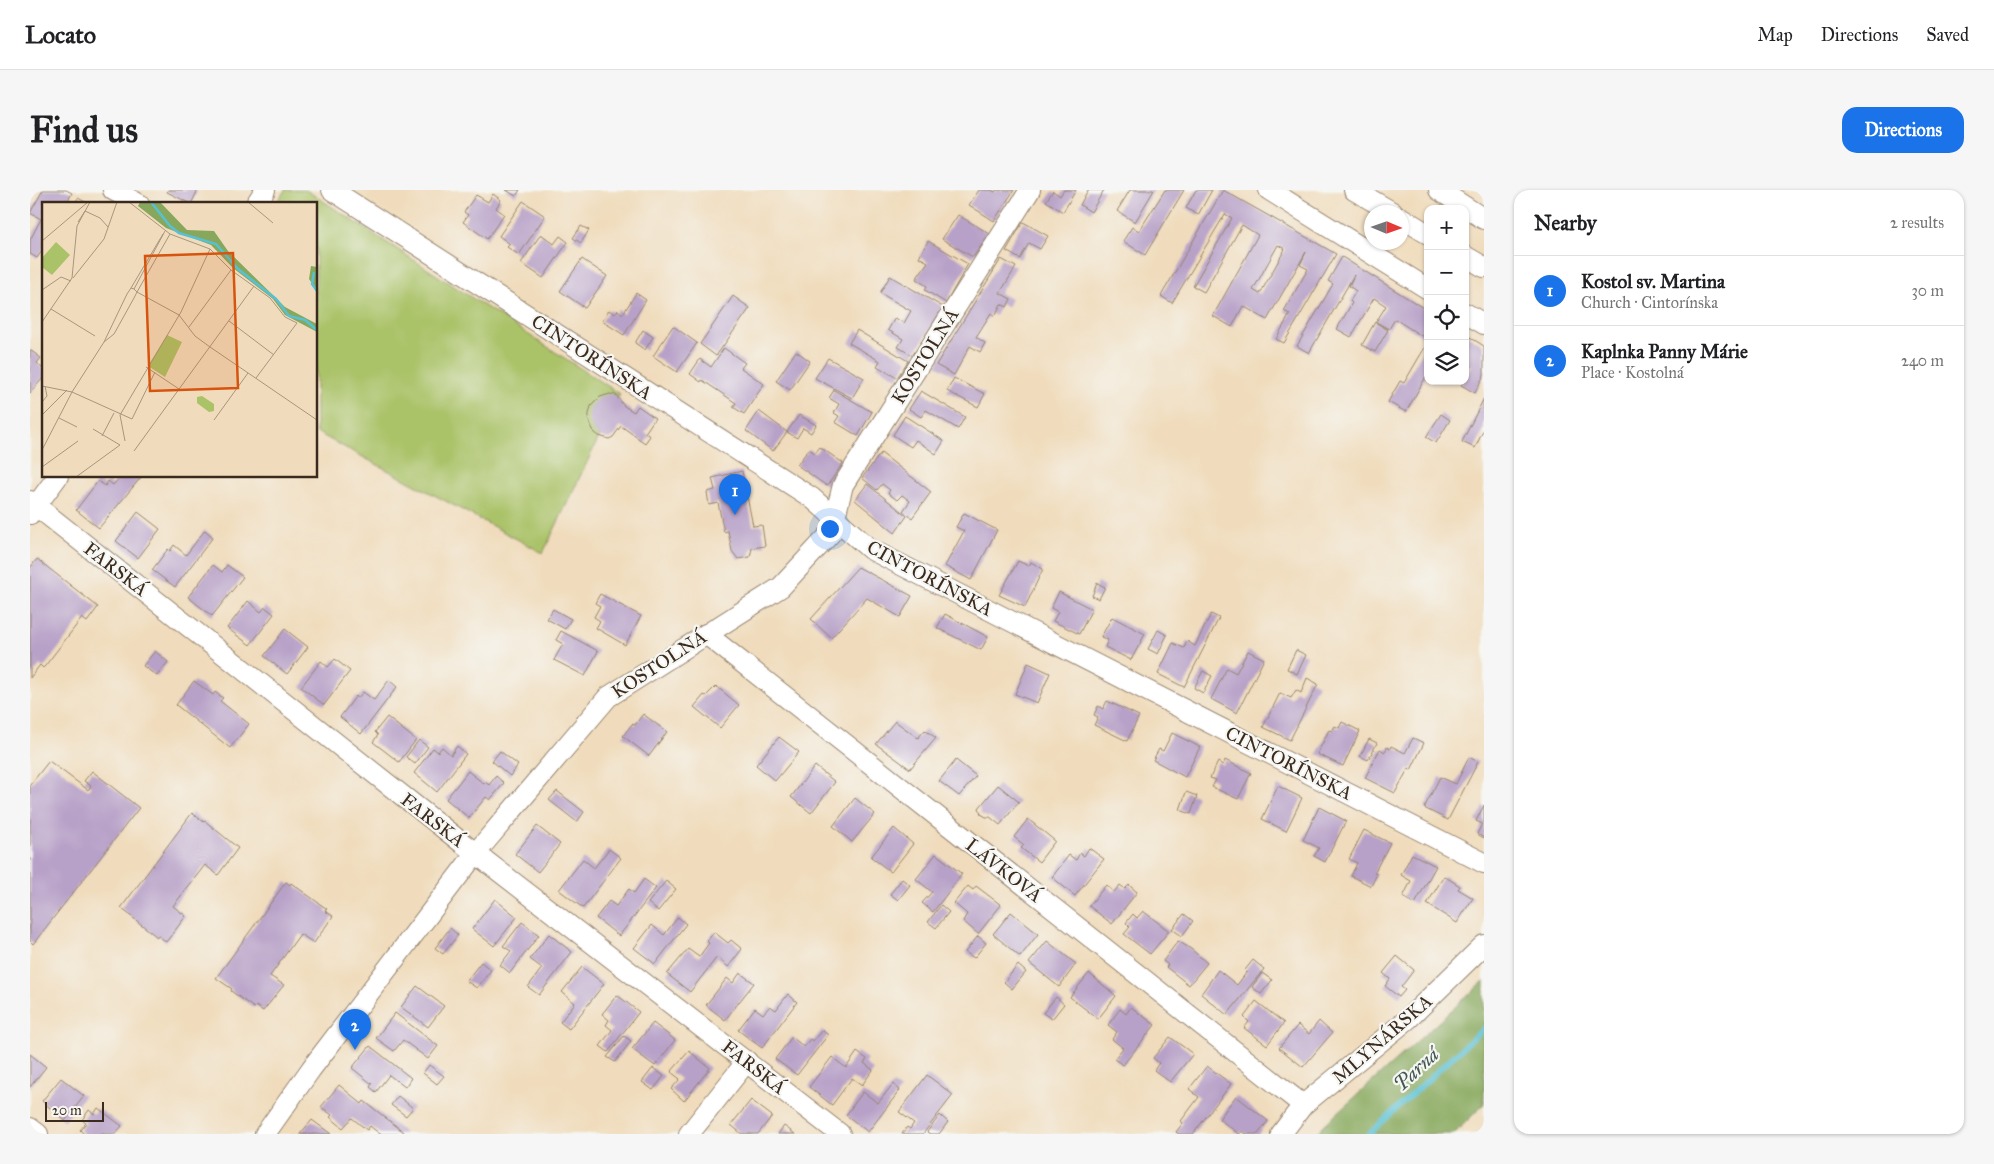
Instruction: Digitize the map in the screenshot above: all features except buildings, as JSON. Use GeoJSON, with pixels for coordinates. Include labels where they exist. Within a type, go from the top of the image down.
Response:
{"type":"FeatureCollection","features":[{"type":"Feature","properties":{"kind":"street"},"geometry":{"type":"LineString","coordinates":[[113,190],[135,202]]}},
{"type":"Feature","properties":{"kind":"street"},"geometry":{"type":"LineString","coordinates":[[257,202],[265,190]]}},
{"type":"Feature","properties":{"kind":"street","name":"CINTORÍNSKA"},"geometry":{"type":"LineString","coordinates":[[332,190],[812,498],[870,549],[1484,863]]}},
{"type":"Feature","properties":{"kind":"street","name":"KOSTOLNÁ"},"geometry":{"type":"LineString","coordinates":[[265,1134],[317,1062],[475,854],[608,697],[781,587],[831,533],[843,486],[1030,190]]}},
{"type":"Feature","properties":{"kind":"street"},"geometry":{"type":"LineString","coordinates":[[1269,190],[1424,287]]}},
{"type":"Feature","properties":{"kind":"street"},"geometry":{"type":"LineString","coordinates":[[1354,190],[1380,205]]}},
{"type":"Feature","properties":{"kind":"street"},"geometry":{"type":"LineString","coordinates":[[1439,190],[1484,219]]}},
{"type":"Feature","properties":{"kind":"street"},"geometry":{"type":"LineString","coordinates":[[1409,222],[1424,232]]}},
{"type":"Feature","properties":{"kind":"street"},"geometry":{"type":"LineString","coordinates":[[1469,258],[1484,267]]}},
{"type":"Feature","properties":{"kind":"street"},"geometry":{"type":"LineString","coordinates":[[1469,315],[1484,324]]}},
{"type":"Feature","properties":{"kind":"street"},"geometry":{"type":"LineString","coordinates":[[32,507],[56,478]]}},
{"type":"Feature","properties":{"kind":"street","name":"FARSKÁ"},"geometry":{"type":"LineString","coordinates":[[32,507],[475,854],[840,1134]]}},
{"type":"Feature","properties":{"kind":"street","name":"LÁVKOVÁ"},"geometry":{"type":"LineString","coordinates":[[706,634],[1304,1105]]}},
{"type":"Feature","properties":{"kind":"street","name":"MLYNÁRSKA"},"geometry":{"type":"LineString","coordinates":[[1281,1134],[1304,1105],[1408,1019],[1484,945]]}},
{"type":"Feature","properties":{"kind":"street"},"geometry":{"type":"LineString","coordinates":[[689,1134],[746,1061]]}},
{"type":"Feature","properties":{"kind":"street"},"geometry":{"type":"LineString","coordinates":[[30,1128],[38,1134]]}},
{"type":"Feature","properties":{"kind":"green space"},"geometry":{"type":"Polygon","coordinates":[[[285,190],[306,190],[620,394],[543,553],[318,433],[318,202],[277,202],[285,190]]]}},
{"type":"Feature","properties":{"kind":"green space"},"geometry":{"type":"Polygon","coordinates":[[[1484,981],[1484,1104],[1454,1134],[1316,1134],[1324,1125],[1484,981]]]}},
{"type":"Feature","properties":{"kind":"waterway","name":"Parná"},"geometry":{"type":"LineString","coordinates":[[1369,1134],[1484,1028]]}},
{"type":"Feature","properties":{"kind":"place","name":"Kostol sv. Martina"},"geometry":{"type":"Point","coordinates":[735,515]}},
{"type":"Feature","properties":{"kind":"place","name":"Kaplnka Panny Márie"},"geometry":{"type":"Point","coordinates":[355,1050]}}]}
